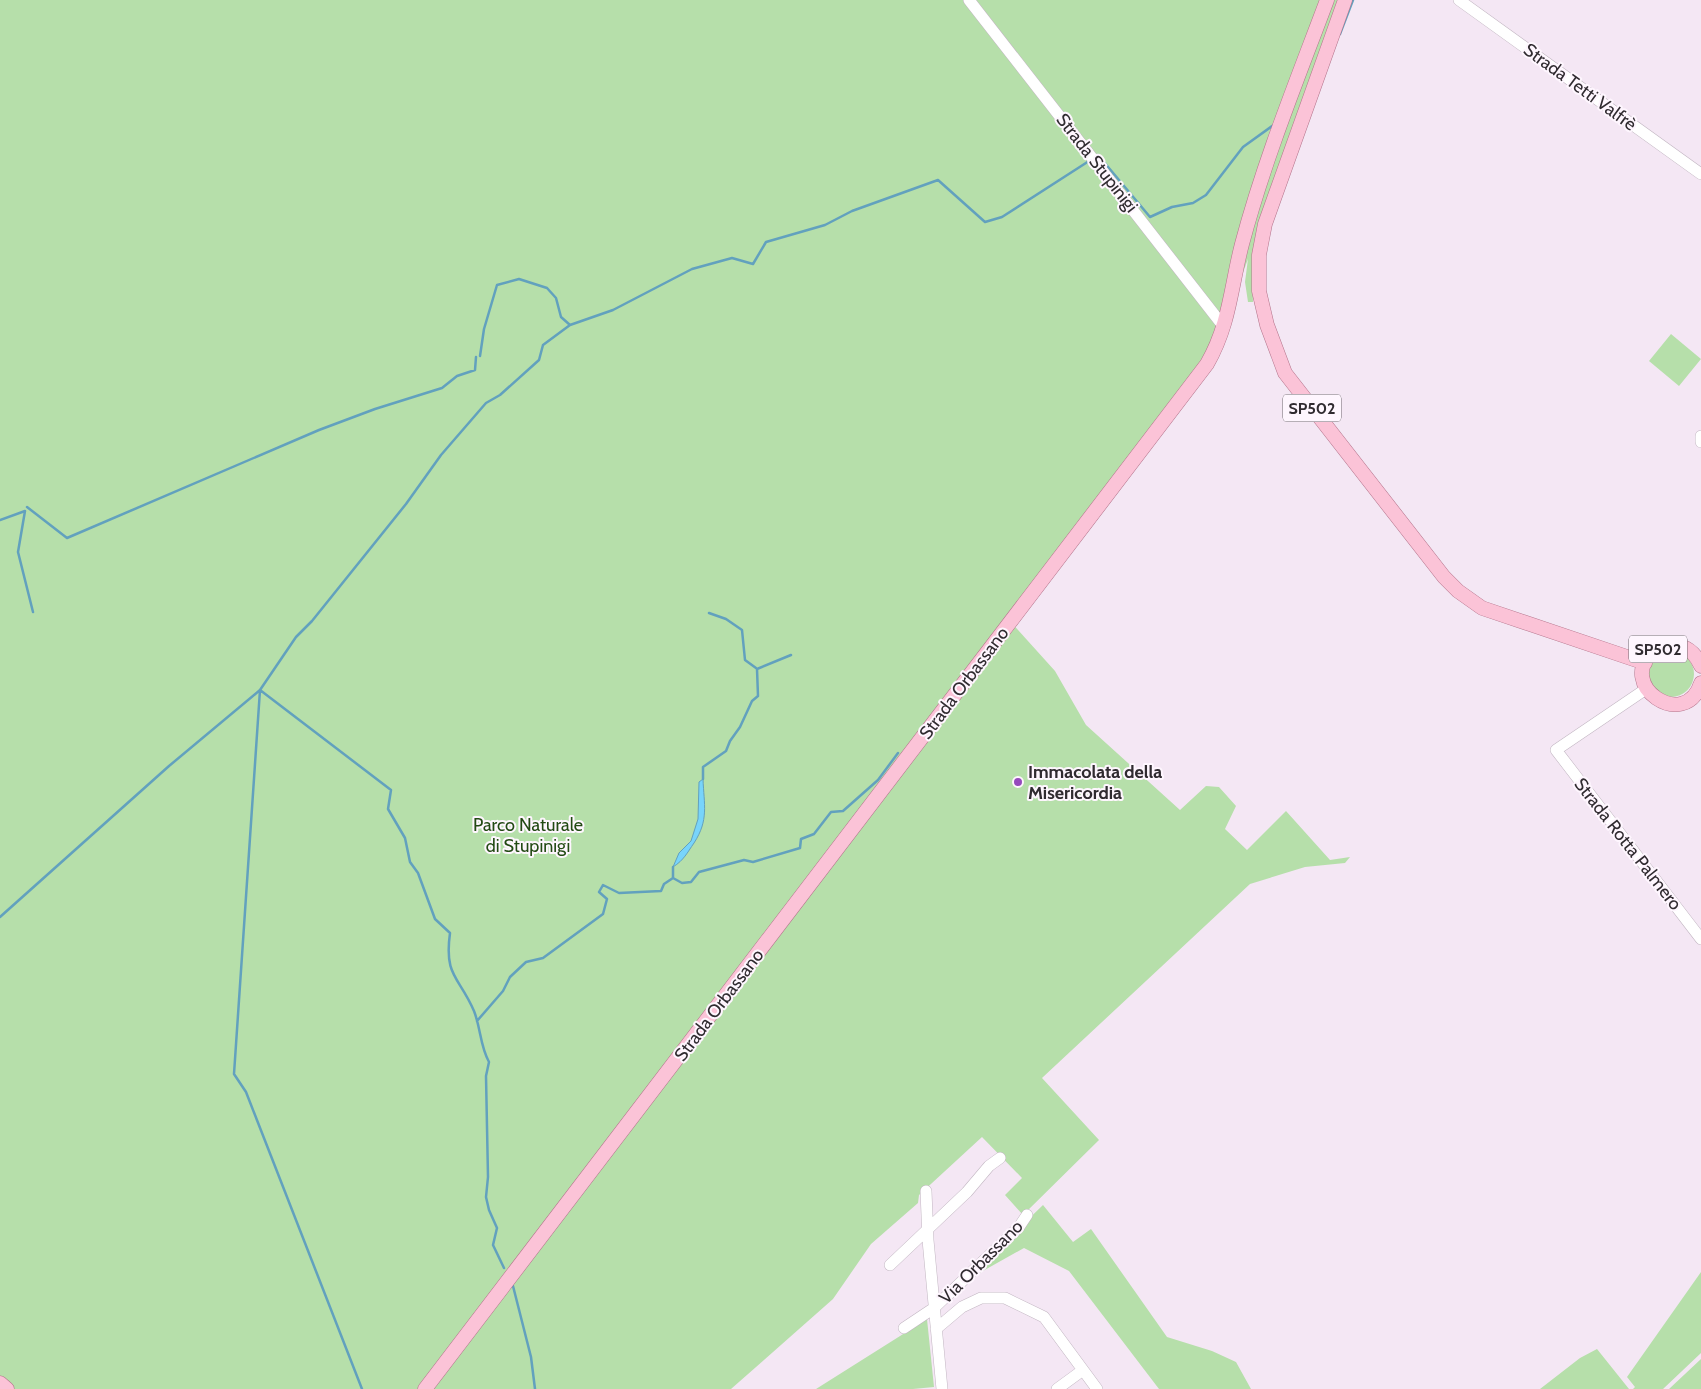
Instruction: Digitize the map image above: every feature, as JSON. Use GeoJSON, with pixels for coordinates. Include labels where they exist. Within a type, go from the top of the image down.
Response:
{"type":"FeatureCollection","features":[{"type":"Feature","properties":{"kind":"main road"},"geometry":{"type":"LineString","coordinates":[[1224,327],[1236,282],[1242,245],[1266,169],[1327,0]]}},
{"type":"Feature","properties":{"kind":"main road","name":"SP502"},"geometry":{"type":"LineString","coordinates":[[1345,0],[1265,224],[1259,255],[1259,291],[1267,325],[1284,373],[1444,577],[1458,591],[1482,608],[1645,663]]}},
{"type":"Feature","properties":{"kind":"main road","name":"Strada Orbassano"},"geometry":{"type":"LineString","coordinates":[[425,1389],[1190,387],[1217,346],[1224,327]]}},
{"type":"Feature","properties":{"kind":"main road","name":"SP502"},"geometry":{"type":"LineString","coordinates":[[1646,689],[1643,676],[1645,663],[1658,649],[1671,645],[1684,647],[1700,659]]}},
{"type":"Feature","properties":{"kind":"main road"},"geometry":{"type":"LineString","coordinates":[[1646,689],[1655,699],[1668,704],[1681,703],[1700,690]]}},
{"type":"Feature","properties":{"kind":"main road"},"geometry":{"type":"LineString","coordinates":[[0,1384],[7,1389]]}},
{"type":"Feature","properties":{"kind":"street","name":"Strada Stupinigi"},"geometry":{"type":"LineString","coordinates":[[969,0],[1224,327]]}},
{"type":"Feature","properties":{"kind":"street","name":"Strada Tetti Valfrè"},"geometry":{"type":"LineString","coordinates":[[1459,0],[1701,174]]}},
{"type":"Feature","properties":{"kind":"street"},"geometry":{"type":"LineString","coordinates":[[1701,436],[1701,442]]}},
{"type":"Feature","properties":{"kind":"street","name":"Strada Rotta Palmero"},"geometry":{"type":"LineString","coordinates":[[1646,689],[1556,750],[1701,939]]}},
{"type":"Feature","properties":{"kind":"street"},"geometry":{"type":"LineString","coordinates":[[890,1265],[967,1192],[989,1166],[1000,1158]]}},
{"type":"Feature","properties":{"kind":"street","name":"Via Orbassano"},"geometry":{"type":"LineString","coordinates":[[926,1192],[927,1228],[942,1389]]}},
{"type":"Feature","properties":{"kind":"street","name":"Via Orbassano"},"geometry":{"type":"LineString","coordinates":[[934,1308],[1020,1227],[1027,1215]]}},
{"type":"Feature","properties":{"kind":"street"},"geometry":{"type":"LineString","coordinates":[[936,1329],[962,1307],[981,1298],[1005,1298],[1044,1317],[1097,1389]]}},
{"type":"Feature","properties":{"kind":"street"},"geometry":{"type":"LineString","coordinates":[[904,1328],[934,1308]]}},
{"type":"Feature","properties":{"kind":"street"},"geometry":{"type":"LineString","coordinates":[[1057,1389],[1083,1370]]}},
{"type":"Feature","properties":{"kind":"green space","name":"Parco Naturale di Stupinigi"},"geometry":{"type":"Polygon","coordinates":[[[0,0],[1338,0],[1256,237],[1252,269],[1253,302],[1248,302],[1245,282],[1248,259],[1215,348],[1010,621],[1055,671],[1086,725],[1180,810],[1206,786],[1219,787],[1236,806],[1225,829],[1247,850],[1286,811],[1330,860],[1350,857],[1345,863],[1305,867],[1250,884],[1042,1078],[1099,1140],[1023,1215],[1005,1195],[1022,1178],[982,1137],[919,1195],[918,1203],[871,1244],[833,1299],[731,1389],[0,1389],[0,0]]]}},
{"type":"Feature","properties":{"kind":"green space"},"geometry":{"type":"Polygon","coordinates":[[[1671,334],[1701,359],[1679,386],[1649,361],[1671,334]]]}},
{"type":"Feature","properties":{"kind":"green space"},"geometry":{"type":"Polygon","coordinates":[[[1671,651],[1684,655],[1690,661],[1694,674],[1690,687],[1684,693],[1671,697],[1658,693],[1652,687],[1648,674],[1652,661],[1658,655],[1671,651]]]}},
{"type":"Feature","properties":{"kind":"green space"},"geometry":{"type":"Polygon","coordinates":[[[1043,1205],[1073,1242],[1091,1229],[1167,1337],[1212,1351],[1236,1362],[1251,1389],[1159,1389],[1069,1271],[1024,1248],[965,1281],[1043,1205]]]}},
{"type":"Feature","properties":{"kind":"green space"},"geometry":{"type":"Polygon","coordinates":[[[1701,1272],[1701,1353],[1663,1389],[1633,1389],[1635,1387],[1627,1377],[1701,1272]]]}},
{"type":"Feature","properties":{"kind":"green space"},"geometry":{"type":"Polygon","coordinates":[[[927,1319],[934,1387],[913,1389],[816,1389],[927,1319]]]}},
{"type":"Feature","properties":{"kind":"green space"},"geometry":{"type":"Polygon","coordinates":[[[1597,1349],[1629,1389],[1540,1389],[1580,1358],[1597,1349]]]}},
{"type":"Feature","properties":{"kind":"green space"},"geometry":{"type":"Polygon","coordinates":[[[1701,1359],[1701,1389],[1669,1389],[1701,1359]]]}},
{"type":"Feature","properties":{"kind":"water"},"geometry":{"type":"Polygon","coordinates":[[[703,779],[705,805],[702,827],[687,853],[673,867],[679,853],[691,841],[698,819],[699,782],[703,779]]]}},
{"type":"Feature","properties":{"kind":"waterway"},"geometry":{"type":"LineString","coordinates":[[1340,34],[1353,0]]}},
{"type":"Feature","properties":{"kind":"waterway"},"geometry":{"type":"LineString","coordinates":[[1098,155],[1150,217],[1172,207],[1193,203],[1206,195],[1243,147],[1275,124]]}},
{"type":"Feature","properties":{"kind":"waterway"},"geometry":{"type":"LineString","coordinates":[[0,917],[169,766],[260,690],[296,637],[312,621],[406,504],[441,455],[486,403],[500,395],[539,360],[543,345],[570,325],[613,310],[692,269],[732,258],[753,264],[766,242],[825,225],[852,211],[938,180],[985,222],[1002,217],[1089,161]]}},
{"type":"Feature","properties":{"kind":"waterway"},"geometry":{"type":"LineString","coordinates":[[480,356],[484,329],[497,285],[519,279],[547,288],[556,298],[561,317],[570,325]]}},
{"type":"Feature","properties":{"kind":"waterway"},"geometry":{"type":"LineString","coordinates":[[27,507],[67,538],[319,430],[375,409],[442,388],[457,376],[475,370],[476,357]]}},
{"type":"Feature","properties":{"kind":"waterway"},"geometry":{"type":"LineString","coordinates":[[0,520],[25,511],[18,552],[33,612]]}},
{"type":"Feature","properties":{"kind":"waterway"},"geometry":{"type":"LineString","coordinates":[[709,613],[726,619],[742,630],[745,660],[756,668]]}},
{"type":"Feature","properties":{"kind":"waterway"},"geometry":{"type":"LineString","coordinates":[[703,779],[703,767],[726,751],[752,701],[758,696],[757,669],[791,655]]}},
{"type":"Feature","properties":{"kind":"waterway"},"geometry":{"type":"LineString","coordinates":[[260,690],[234,1074],[246,1092],[362,1389]]}},
{"type":"Feature","properties":{"kind":"waterway"},"geometry":{"type":"LineString","coordinates":[[260,690],[391,790],[388,809],[405,838],[410,862],[418,873],[435,919],[450,933],[449,959],[451,968],[474,1011],[489,1062],[486,1076],[488,1177],[486,1197],[489,1210],[497,1228],[493,1245],[504,1268]]}},
{"type":"Feature","properties":{"kind":"waterway"},"geometry":{"type":"LineString","coordinates":[[477,1021],[503,991],[510,977],[526,962],[543,958],[603,914],[607,899],[599,892],[603,885],[619,893],[661,891],[664,884],[673,878],[682,883],[691,882],[699,872],[744,860],[753,862],[800,848],[801,839],[814,834],[831,812],[843,811],[878,780],[898,753]]}},
{"type":"Feature","properties":{"kind":"waterway"},"geometry":{"type":"LineString","coordinates":[[673,867],[673,878]]}},
{"type":"Feature","properties":{"kind":"waterway"},"geometry":{"type":"LineString","coordinates":[[513,1286],[531,1357],[535,1389]]}},
{"type":"Feature","properties":{"kind":"place","name":"Immacolata della Misericordia"},"geometry":{"type":"Point","coordinates":[1018,782]}}]}
